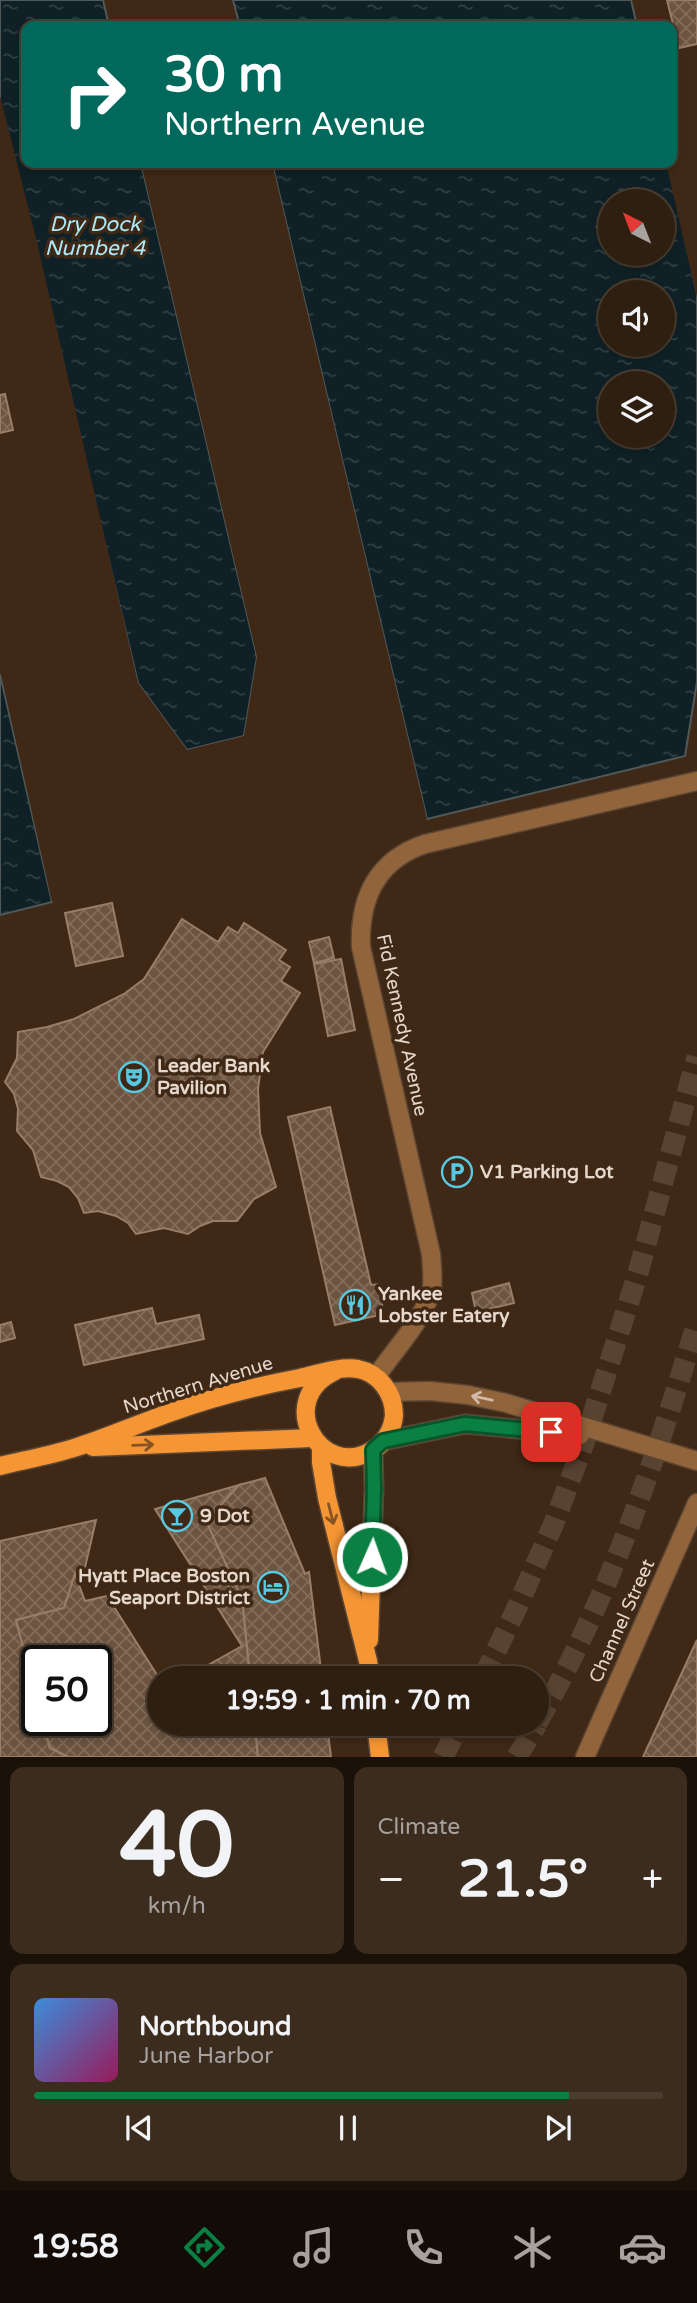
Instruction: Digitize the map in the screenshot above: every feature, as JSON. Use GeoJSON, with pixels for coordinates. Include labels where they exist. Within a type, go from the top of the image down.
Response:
{"type":"FeatureCollection","features":[{"type":"Feature","properties":{"kind":"main road","name":"Northern Avenue"},"geometry":{"type":"LineString","coordinates":[[0,1466],[75,1448],[173,1411],[255,1387],[357,1369],[376,1377]]}},
{"type":"Feature","properties":{"kind":"main road"},"geometry":{"type":"LineString","coordinates":[[335,1371],[317,1383],[307,1402],[307,1423],[316,1442],[368,1666]]}},
{"type":"Feature","properties":{"kind":"main road"},"geometry":{"type":"LineString","coordinates":[[369,1666],[374,1489],[378,1446],[390,1430],[394,1418],[389,1392],[376,1377]]}},
{"type":"Feature","properties":{"kind":"main road","name":"Northern Avenue"},"geometry":{"type":"LineString","coordinates":[[75,1448],[316,1442],[337,1455],[349,1457],[378,1446]]}},
{"type":"Feature","properties":{"kind":"main road"},"geometry":{"type":"LineString","coordinates":[[377,1736],[380,1757]]}},
{"type":"Feature","properties":{"kind":"street","name":"Fid Kennedy Avenue"},"geometry":{"type":"LineString","coordinates":[[376,1377],[411,1329],[428,1298],[432,1270],[431,1254],[361,947],[362,915],[373,886],[389,863],[413,848],[697,781]]}},
{"type":"Feature","properties":{"kind":"street","name":"Northern Avenue"},"geometry":{"type":"LineString","coordinates":[[389,1392],[430,1391],[506,1403],[697,1461]]}},
{"type":"Feature","properties":{"kind":"street","name":"Northern Avenue"},"geometry":{"type":"LineString","coordinates":[[378,1446],[465,1424],[618,1438]]}},
{"type":"Feature","properties":{"kind":"street","name":"Channel Street"},"geometry":{"type":"LineString","coordinates":[[585,1757],[697,1503]]}},
{"type":"Feature","properties":{"kind":"water","name":"Dry Dock Number 4"},"geometry":{"type":"Polygon","coordinates":[[[0,0],[103,0],[108,21],[21,21],[21,168],[142,168],[257,657],[244,736],[187,750],[138,683],[0,104],[0,0]]]}},
{"type":"Feature","properties":{"kind":"water"},"geometry":{"type":"Polygon","coordinates":[[[233,0],[631,0],[636,21],[239,21],[233,0]]]}},
{"type":"Feature","properties":{"kind":"water"},"geometry":{"type":"Polygon","coordinates":[[[273,168],[669,168],[674,189],[598,189],[598,266],[676,266],[676,199],[697,293],[697,682],[685,756],[427,819],[273,168]]]}},
{"type":"Feature","properties":{"kind":"water"},"geometry":{"type":"Polygon","coordinates":[[[0,674],[52,902],[0,915],[0,674]]]}},
{"type":"Feature","properties":{"kind":"pier"},"geometry":{"type":"Polygon","coordinates":[[[0,96],[36,238],[138,683],[187,750],[244,736],[257,657],[142,168],[145,168],[260,657],[245,740],[185,753],[135,684],[0,119],[0,96]]]}},
{"type":"Feature","properties":{"kind":"pier"},"geometry":{"type":"Polygon","coordinates":[[[269,168],[273,168],[427,819],[423,820],[269,168]]]}},
{"type":"Feature","properties":{"kind":"pier"},"geometry":{"type":"Polygon","coordinates":[[[667,168],[672,168],[697,277],[697,297],[676,206],[676,189],[672,189],[667,168]]]}},
{"type":"Feature","properties":{"kind":"pier"},"geometry":{"type":"Polygon","coordinates":[[[0,670],[3,673],[55,901],[52,902],[0,670]]]}},
{"type":"Feature","properties":{"kind":"building"},"geometry":{"type":"Polygon","coordinates":[[[667,0],[697,0],[697,44],[679,48],[677,21],[672,21],[667,0]]]}},
{"type":"Feature","properties":{"kind":"building"},"geometry":{"type":"Polygon","coordinates":[[[5,394],[13,430],[0,433],[0,395],[5,394]]]}},
{"type":"Feature","properties":{"kind":"building"},"geometry":{"type":"Polygon","coordinates":[[[112,903],[123,956],[76,966],[65,913],[112,903]]]}},
{"type":"Feature","properties":{"kind":"building","name":"Leader Bank Pavilion"},"geometry":{"type":"Polygon","coordinates":[[[182,919],[218,942],[228,927],[238,933],[244,923],[286,950],[279,960],[290,967],[281,981],[300,993],[263,1052],[258,1089],[260,1133],[276,1187],[254,1199],[237,1221],[213,1221],[188,1234],[164,1228],[136,1234],[128,1223],[116,1216],[98,1211],[84,1213],[78,1198],[69,1187],[41,1177],[33,1150],[17,1131],[18,1109],[14,1094],[5,1082],[17,1058],[18,1032],[74,1019],[124,994],[144,979],[182,919]]]}},
{"type":"Feature","properties":{"kind":"building"},"geometry":{"type":"Polygon","coordinates":[[[329,937],[334,958],[314,963],[309,942],[329,937]]]}},
{"type":"Feature","properties":{"kind":"building"},"geometry":{"type":"Polygon","coordinates":[[[341,959],[355,1030],[328,1036],[314,964],[341,959]]]}},
{"type":"Feature","properties":{"kind":"building"},"geometry":{"type":"Polygon","coordinates":[[[330,1107],[371,1285],[378,1284],[384,1314],[335,1325],[288,1117],[330,1107]]]}},
{"type":"Feature","properties":{"kind":"building"},"geometry":{"type":"Polygon","coordinates":[[[509,1283],[514,1303],[476,1312],[472,1293],[509,1283]]]}},
{"type":"Feature","properties":{"kind":"building"},"geometry":{"type":"Polygon","coordinates":[[[152,1308],[156,1324],[199,1315],[204,1339],[84,1365],[75,1325],[152,1308]]]}},
{"type":"Feature","properties":{"kind":"building"},"geometry":{"type":"Polygon","coordinates":[[[11,1322],[15,1338],[0,1342],[0,1325],[11,1322]]]}},
{"type":"Feature","properties":{"kind":"building","name":"Hyatt Place Boston Seaport District"},"geometry":{"type":"Polygon","coordinates":[[[265,1478],[305,1574],[309,1572],[321,1666],[249,1666],[242,1599],[206,1521],[239,1485],[265,1478]]]}},
{"type":"Feature","properties":{"kind":"building"},"geometry":{"type":"Polygon","coordinates":[[[239,1485],[206,1521],[242,1599],[249,1666],[206,1666],[242,1646],[155,1509],[239,1485]]]}},
{"type":"Feature","properties":{"kind":"building"},"geometry":{"type":"Polygon","coordinates":[[[96,1520],[84,1572],[75,1574],[64,1608],[16,1620],[23,1645],[21,1736],[47,1736],[50,1748],[69,1757],[0,1757],[0,1541],[96,1520]]]}},
{"type":"Feature","properties":{"kind":"building"},"geometry":{"type":"Polygon","coordinates":[[[75,1574],[85,1601],[107,1596],[151,1666],[147,1666],[147,1736],[256,1736],[258,1757],[69,1757],[50,1748],[47,1736],[112,1736],[112,1645],[23,1645],[16,1620],[64,1608],[75,1574]]]}},
{"type":"Feature","properties":{"kind":"building"},"geometry":{"type":"Polygon","coordinates":[[[697,1640],[697,1757],[643,1757],[697,1640]]]}},
{"type":"Feature","properties":{"kind":"building"},"geometry":{"type":"Polygon","coordinates":[[[256,1736],[328,1736],[331,1757],[258,1757],[256,1736]]]}},
{"type":"Feature","properties":{"kind":"tunnel"},"geometry":{"type":"LineString","coordinates":[[489,1666],[554,1523],[585,1440],[638,1273],[697,1057]]}},
{"type":"Feature","properties":{"kind":"tunnel"},"geometry":{"type":"LineString","coordinates":[[549,1701],[587,1627],[629,1528],[697,1323]]}},
{"type":"Feature","properties":{"kind":"tunnel"},"geometry":{"type":"LineString","coordinates":[[443,1757],[454,1736]]}},
{"type":"Feature","properties":{"kind":"tunnel"},"geometry":{"type":"LineString","coordinates":[[517,1757],[530,1736]]}},
{"type":"Feature","properties":{"kind":"place","name":"Leader Bank Pavilion"},"geometry":{"type":"Point","coordinates":[134,1077]}},
{"type":"Feature","properties":{"kind":"place","name":"V1 Parking Lot"},"geometry":{"type":"Point","coordinates":[457,1172]}},
{"type":"Feature","properties":{"kind":"place","name":"Yankee Lobster Eatery"},"geometry":{"type":"Point","coordinates":[355,1305]}},
{"type":"Feature","properties":{"kind":"place","name":"9 Dot"},"geometry":{"type":"Point","coordinates":[177,1516]}},
{"type":"Feature","properties":{"kind":"place","name":"Hyatt Place Boston Seaport District"},"geometry":{"type":"Point","coordinates":[273,1587]}},
{"type":"Feature","properties":{"kind":"route"},"geometry":{"type":"LineString","coordinates":[[372,1557],[373,1450],[383,1441],[465,1424],[551,1432]]}}]}
